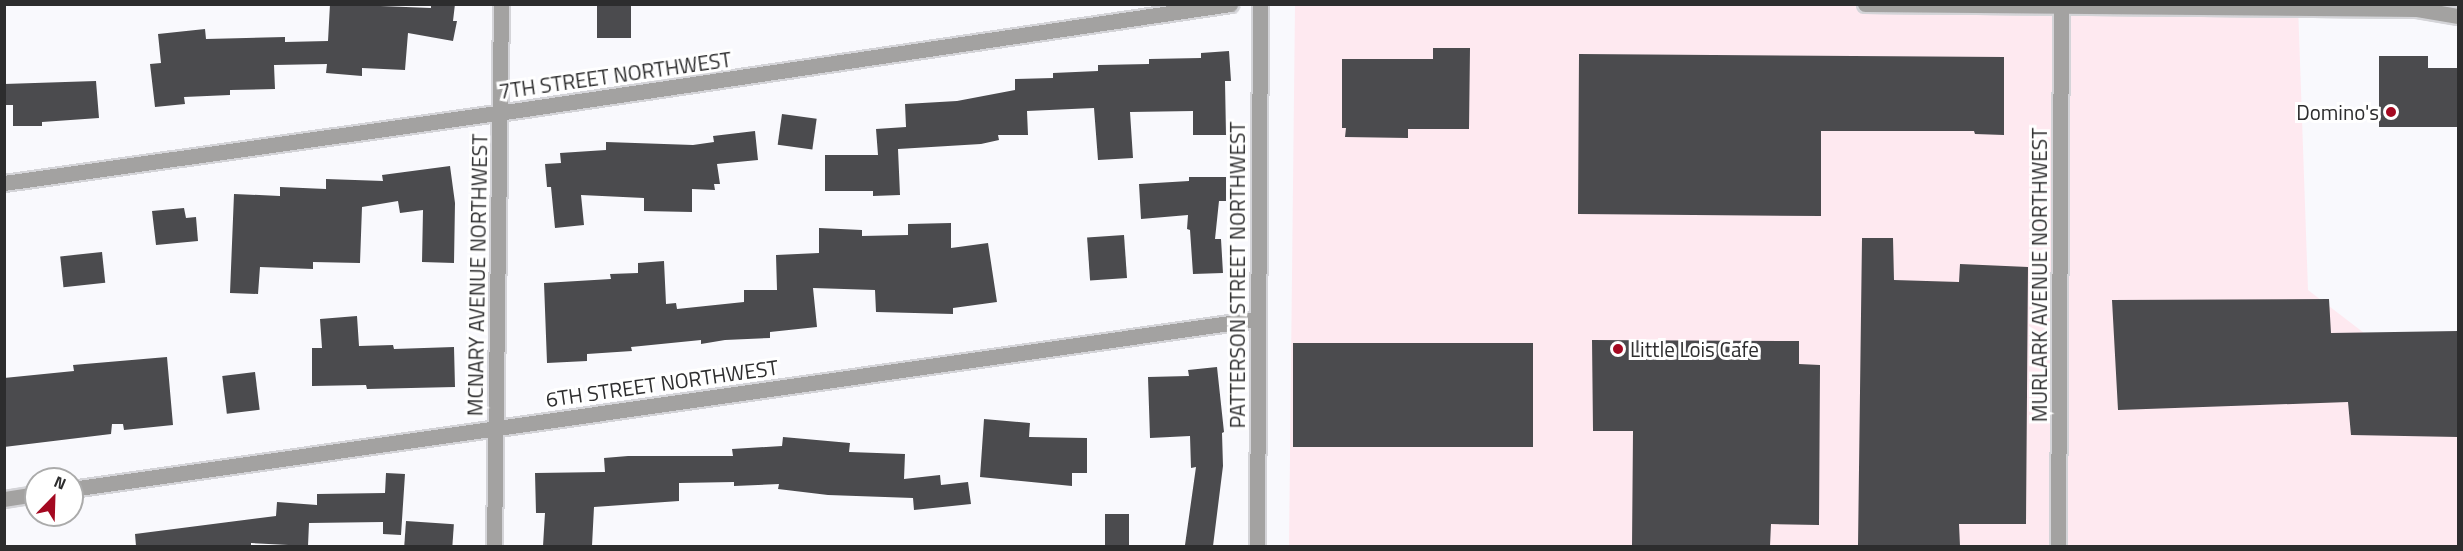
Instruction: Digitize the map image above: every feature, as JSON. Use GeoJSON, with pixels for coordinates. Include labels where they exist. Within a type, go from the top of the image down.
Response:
{"type":"FeatureCollection","features":[{"type":"Feature","properties":{"kind":"street","name":"MCNARY AVENUE NORTHWEST"},"geometry":{"type":"LineString","coordinates":[[495,546],[501,4]]}},
{"type":"Feature","properties":{"kind":"street","name":"7TH STREET NORTHWEST"},"geometry":{"type":"LineString","coordinates":[[4,183],[500,113],[1230,4]]}},
{"type":"Feature","properties":{"kind":"street","name":"PATTERSON STREET NORTHWEST"},"geometry":{"type":"LineString","coordinates":[[1257,546],[1260,4]]}},
{"type":"Feature","properties":{"kind":"street"},"geometry":{"type":"LineString","coordinates":[[1865,4],[2417,9],[2458,16]]}},
{"type":"Feature","properties":{"kind":"street","name":"MURLARK AVENUE NORTHWEST"},"geometry":{"type":"LineString","coordinates":[[2058,546],[2061,5]]}},
{"type":"Feature","properties":{"kind":"street","name":"6TH STREET NORTHWEST"},"geometry":{"type":"LineString","coordinates":[[84,487],[1258,319]]}},
{"type":"Feature","properties":{"kind":"street"},"geometry":{"type":"LineString","coordinates":[[4,499],[24,496]]}},
{"type":"Feature","properties":{"kind":"shaded area"},"geometry":{"type":"Polygon","coordinates":[[[1295,5],[2298,5],[2308,290],[2458,405],[2458,546],[1289,546],[1295,5]]]}},
{"type":"Feature","properties":{"kind":"building"},"geometry":{"type":"Polygon","coordinates":[[[330,4],[431,8],[431,4],[455,4],[453,21],[457,21],[453,41],[408,33],[405,70],[362,68],[362,76],[326,73],[327,64],[274,65],[275,89],[230,90],[230,95],[184,97],[185,104],[155,107],[150,64],[161,63],[158,34],[205,29],[206,39],[285,37],[285,42],[328,41],[330,4]]]}},
{"type":"Feature","properties":{"kind":"building"},"geometry":{"type":"Polygon","coordinates":[[[597,4],[631,4],[631,38],[597,38],[597,4]]]}},
{"type":"Feature","properties":{"kind":"building"},"geometry":{"type":"Polygon","coordinates":[[[1433,48],[1470,48],[1469,129],[1408,129],[1408,138],[1345,137],[1346,128],[1342,128],[1342,59],[1433,59],[1433,48]]]}},
{"type":"Feature","properties":{"kind":"building"},"geometry":{"type":"Polygon","coordinates":[[[1229,51],[1231,81],[1225,81],[1226,135],[1193,135],[1193,111],[1130,112],[1133,158],[1098,160],[1094,108],[1027,111],[1028,135],[998,135],[999,140],[981,144],[898,149],[900,195],[873,196],[873,191],[825,191],[825,155],[878,155],[876,129],[906,127],[905,104],[957,101],[1015,90],[1015,79],[1053,78],[1053,73],[1098,71],[1098,65],[1149,64],[1149,59],[1201,58],[1201,53],[1229,51]]]}},
{"type":"Feature","properties":{"kind":"building"},"geometry":{"type":"Polygon","coordinates":[[[1579,54],[2004,57],[2004,135],[1975,134],[1974,131],[1821,131],[1821,216],[1578,214],[1579,54]]]}},
{"type":"Feature","properties":{"kind":"building"},"geometry":{"type":"Polygon","coordinates":[[[2379,56],[2428,56],[2428,68],[2458,68],[2458,127],[2379,127],[2379,56]]]}},
{"type":"Feature","properties":{"kind":"building"},"geometry":{"type":"Polygon","coordinates":[[[96,81],[99,118],[42,122],[42,126],[13,126],[13,105],[4,105],[4,84],[96,81]]]}},
{"type":"Feature","properties":{"kind":"building"},"geometry":{"type":"Polygon","coordinates":[[[782,114],[817,119],[812,150],[778,145],[782,114]]]}},
{"type":"Feature","properties":{"kind":"building"},"geometry":{"type":"Polygon","coordinates":[[[755,131],[758,160],[717,164],[720,184],[714,184],[715,190],[692,189],[692,212],[644,211],[644,198],[581,195],[584,225],[555,228],[551,187],[547,187],[545,164],[561,163],[560,153],[606,150],[606,142],[693,145],[714,142],[713,136],[755,131]]]}},
{"type":"Feature","properties":{"kind":"building"},"geometry":{"type":"Polygon","coordinates":[[[450,166],[455,203],[454,263],[422,262],[423,210],[400,213],[398,201],[362,207],[360,263],[313,262],[313,269],[260,267],[258,294],[230,293],[234,194],[280,196],[280,187],[326,189],[326,179],[383,181],[382,175],[450,166]]]}},
{"type":"Feature","properties":{"kind":"building"},"geometry":{"type":"Polygon","coordinates":[[[1189,177],[1226,177],[1226,201],[1219,201],[1215,239],[1221,239],[1223,273],[1193,274],[1190,230],[1187,229],[1188,215],[1141,219],[1139,184],[1189,181],[1189,177]]]}},
{"type":"Feature","properties":{"kind":"building"},"geometry":{"type":"Polygon","coordinates":[[[184,208],[186,218],[196,217],[198,241],[156,245],[152,211],[184,208]]]}},
{"type":"Feature","properties":{"kind":"building"},"geometry":{"type":"Polygon","coordinates":[[[951,223],[951,248],[988,243],[997,302],[953,308],[953,314],[876,312],[875,290],[813,288],[817,327],[770,332],[770,338],[725,340],[701,344],[701,340],[631,347],[632,351],[587,354],[587,361],[547,363],[544,283],[611,279],[610,274],[638,273],[638,263],[664,261],[666,304],[676,303],[677,309],[744,302],[744,290],[777,290],[776,255],[819,253],[819,228],[862,230],[862,236],[908,235],[908,224],[951,223]]]}},
{"type":"Feature","properties":{"kind":"building"},"geometry":{"type":"Polygon","coordinates":[[[1124,235],[1127,278],[1090,280],[1087,238],[1124,235]]]}},
{"type":"Feature","properties":{"kind":"building"},"geometry":{"type":"Polygon","coordinates":[[[1862,238],[1893,238],[1894,280],[1959,282],[1960,264],[2028,267],[2026,524],[1959,524],[1960,546],[1858,546],[1862,238]]]}},
{"type":"Feature","properties":{"kind":"building"},"geometry":{"type":"Polygon","coordinates":[[[102,252],[105,283],[63,287],[60,256],[102,252]]]}},
{"type":"Feature","properties":{"kind":"building"},"geometry":{"type":"Polygon","coordinates":[[[2329,299],[2331,333],[2458,331],[2458,437],[2351,435],[2348,402],[2118,410],[2112,300],[2329,299]]]}},
{"type":"Feature","properties":{"kind":"building"},"geometry":{"type":"Polygon","coordinates":[[[357,316],[359,346],[393,345],[394,349],[454,347],[455,387],[367,389],[366,385],[312,386],[312,348],[322,348],[320,319],[357,316]]]}},
{"type":"Feature","properties":{"kind":"building"},"geometry":{"type":"Polygon","coordinates":[[[1592,340],[1799,341],[1799,364],[1820,365],[1819,525],[1771,524],[1770,546],[1632,546],[1633,431],[1593,431],[1592,340]]]}},
{"type":"Feature","properties":{"kind":"building"},"geometry":{"type":"Polygon","coordinates":[[[1293,343],[1533,343],[1533,447],[1293,447],[1293,343]]]}},
{"type":"Feature","properties":{"kind":"building"},"geometry":{"type":"Polygon","coordinates":[[[167,357],[173,425],[124,430],[123,424],[112,424],[111,434],[4,447],[4,378],[74,371],[73,365],[167,357]]]}},
{"type":"Feature","properties":{"kind":"building"},"geometry":{"type":"Polygon","coordinates":[[[1217,367],[1224,432],[1222,433],[1223,466],[1213,546],[1185,545],[1196,467],[1191,468],[1190,436],[1150,438],[1148,377],[1189,376],[1188,370],[1217,367]]]}},
{"type":"Feature","properties":{"kind":"building"},"geometry":{"type":"Polygon","coordinates":[[[255,372],[260,410],[227,414],[222,376],[255,372]]]}},
{"type":"Feature","properties":{"kind":"building"},"geometry":{"type":"Polygon","coordinates":[[[984,419],[1030,423],[1029,437],[1087,438],[1087,473],[1072,473],[1072,486],[980,477],[984,419]]]}},
{"type":"Feature","properties":{"kind":"building"},"geometry":{"type":"Polygon","coordinates":[[[783,437],[850,443],[849,452],[905,454],[904,479],[940,475],[941,485],[968,482],[971,504],[914,510],[913,498],[828,495],[778,489],[779,484],[734,486],[734,482],[679,483],[679,501],[594,507],[592,546],[543,546],[545,513],[536,513],[535,473],[605,472],[604,458],[733,456],[732,449],[782,446],[783,437]]]}},
{"type":"Feature","properties":{"kind":"building"},"geometry":{"type":"Polygon","coordinates":[[[386,473],[405,474],[401,535],[383,534],[383,522],[309,523],[308,546],[251,543],[251,546],[136,546],[135,534],[276,516],[277,502],[317,505],[317,494],[385,493],[386,473]]]}},
{"type":"Feature","properties":{"kind":"building"},"geometry":{"type":"Polygon","coordinates":[[[1105,514],[1129,514],[1129,546],[1105,546],[1105,514]]]}},
{"type":"Feature","properties":{"kind":"building"},"geometry":{"type":"Polygon","coordinates":[[[406,521],[454,524],[452,546],[404,546],[406,521]]]}},
{"type":"Feature","properties":{"kind":"place","name":"Domino's"},"geometry":{"type":"Point","coordinates":[2391,112]}},
{"type":"Feature","properties":{"kind":"place","name":"Little Lois Cafe"},"geometry":{"type":"Point","coordinates":[1618,349]}}]}
